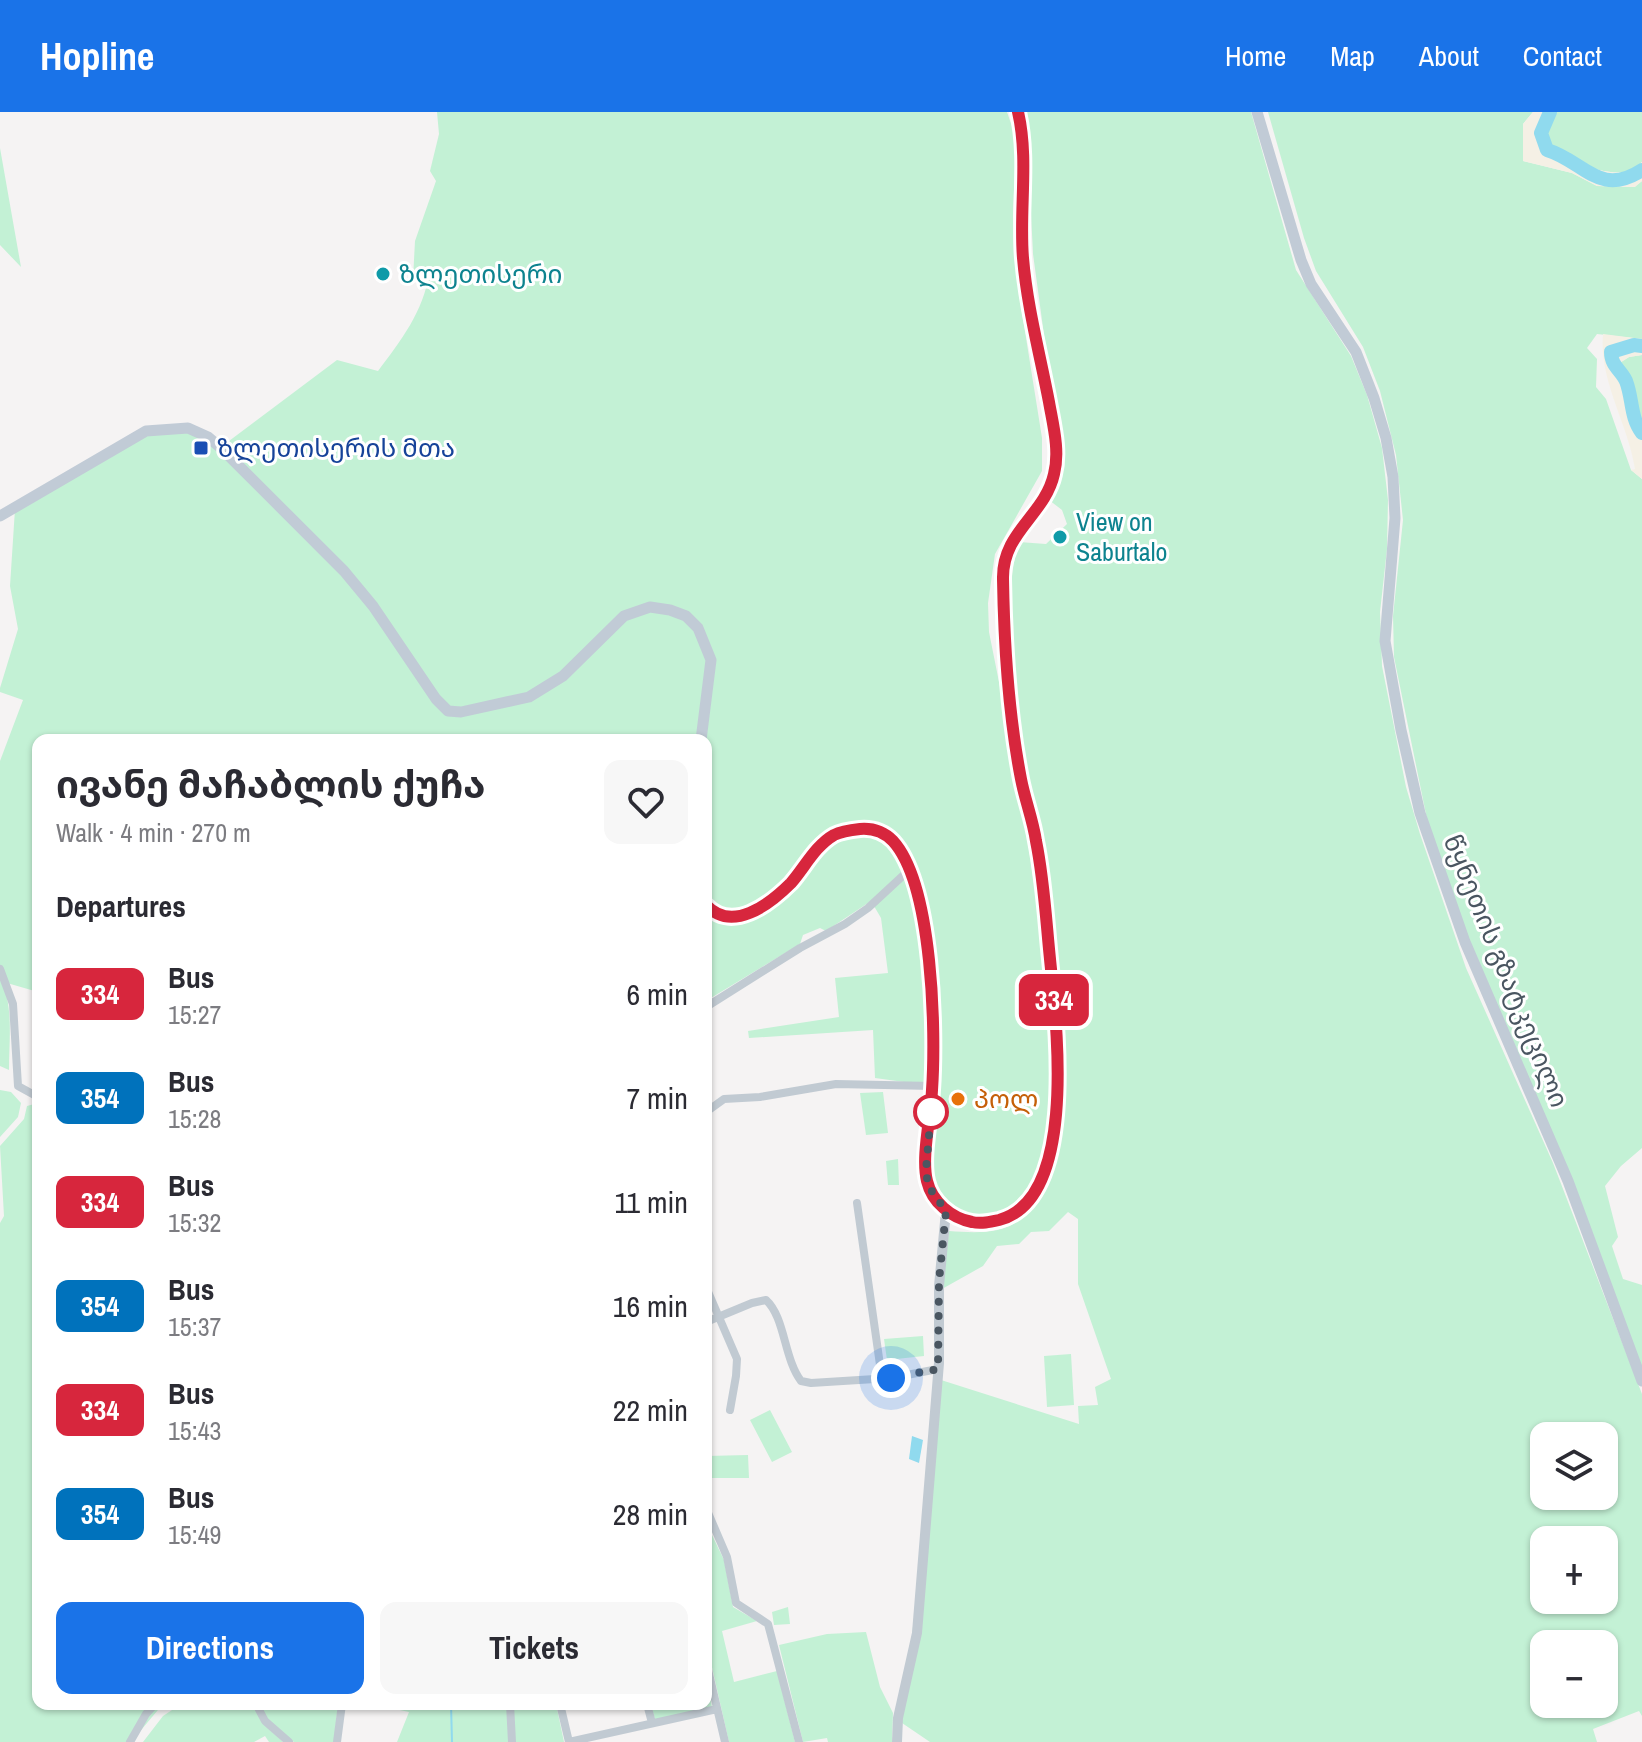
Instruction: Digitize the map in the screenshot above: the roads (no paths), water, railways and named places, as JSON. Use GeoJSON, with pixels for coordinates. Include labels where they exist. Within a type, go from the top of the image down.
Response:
{"type":"FeatureCollection","features":[{"type":"Feature","properties":{"kind":"main road"},"geometry":{"type":"LineString","coordinates":[[712,910],[720,917],[733,918],[748,914],[770,901],[831,836],[847,830],[870,828],[888,836],[898,848],[908,871],[927,942],[933,1030],[933,1086],[926,1170],[928,1186],[946,1211],[969,1222],[986,1223],[1018,1213],[1033,1196],[1050,1150],[1058,1085],[1043,880],[1036,836],[1021,780],[1013,724],[1004,600],[1005,554],[1054,475],[1056,441],[1023,260],[1023,156],[1018,112]]}},
{"type":"Feature","properties":{"kind":"main road","name":"წყნეთის გზატკეცილი"},"geometry":{"type":"LineString","coordinates":[[1257,112],[1301,260],[1311,284],[1356,352],[1386,438],[1393,477],[1395,518],[1385,641],[1420,813],[1465,942],[1568,1181],[1642,1381]]}},
{"type":"Feature","properties":{"kind":"main road"},"geometry":{"type":"LineString","coordinates":[[0,516],[146,431],[188,428],[208,437],[221,448],[344,571],[373,606],[424,682],[448,711],[461,712],[529,697],[563,676],[624,616],[650,607],[686,616],[698,628],[709,651],[710,686],[702,734]]}},
{"type":"Feature","properties":{"kind":"street"},"geometry":{"type":"LineString","coordinates":[[712,1003],[800,948],[845,924],[868,908],[908,871]]}},
{"type":"Feature","properties":{"kind":"street"},"geometry":{"type":"LineString","coordinates":[[1,971],[13,1004],[18,1086],[32,1094]]}},
{"type":"Feature","properties":{"kind":"street"},"geometry":{"type":"LineString","coordinates":[[712,1108],[724,1099],[760,1097],[836,1084],[933,1086]]}},
{"type":"Feature","properties":{"kind":"street"},"geometry":{"type":"LineString","coordinates":[[857,1203],[882,1379]]}},
{"type":"Feature","properties":{"kind":"street"},"geometry":{"type":"LineString","coordinates":[[897,1742],[898,1718],[917,1633],[938,1369],[939,1281],[946,1211]]}},
{"type":"Feature","properties":{"kind":"street"},"geometry":{"type":"LineString","coordinates":[[712,1299],[737,1359],[730,1410]]}},
{"type":"Feature","properties":{"kind":"street"},"geometry":{"type":"LineString","coordinates":[[712,1320],[766,1300],[771,1305],[794,1371],[801,1381],[882,1379],[938,1369]]}},
{"type":"Feature","properties":{"kind":"street"},"geometry":{"type":"LineString","coordinates":[[712,1522],[727,1557],[736,1603],[768,1624],[799,1742]]}},
{"type":"Feature","properties":{"kind":"street"},"geometry":{"type":"LineString","coordinates":[[712,1687],[725,1742]]}},
{"type":"Feature","properties":{"kind":"street"},"geometry":{"type":"LineString","coordinates":[[561,1710],[569,1742],[717,1709]]}},
{"type":"Feature","properties":{"kind":"street"},"geometry":{"type":"LineString","coordinates":[[130,1742],[150,1710]]}},
{"type":"Feature","properties":{"kind":"street"},"geometry":{"type":"LineString","coordinates":[[259,1710],[265,1721],[289,1742]]}},
{"type":"Feature","properties":{"kind":"street"},"geometry":{"type":"LineString","coordinates":[[337,1742],[341,1710]]}},
{"type":"Feature","properties":{"kind":"street"},"geometry":{"type":"LineString","coordinates":[[510,1710],[512,1742]]}},
{"type":"Feature","properties":{"kind":"street"},"geometry":{"type":"LineString","coordinates":[[649,1710],[652,1723]]}},
{"type":"Feature","properties":{"kind":"water"},"geometry":{"type":"Polygon","coordinates":[[[912,1436],[923,1440],[919,1463],[909,1459],[912,1436]]]}},
{"type":"Feature","properties":{"kind":"waterway"},"geometry":{"type":"LineString","coordinates":[[1550,112],[1541,133],[1547,150],[1603,179],[1627,178],[1642,170]]}},
{"type":"Feature","properties":{"kind":"waterway"},"geometry":{"type":"LineString","coordinates":[[1642,346],[1634,345],[1611,352],[1614,364],[1626,381],[1635,421],[1642,433]]}},
{"type":"Feature","properties":{"kind":"waterway"},"geometry":{"type":"LineString","coordinates":[[451,1710],[452,1742]]}},
{"type":"Feature","properties":{"kind":"place","name":"ზლეთისერი"},"geometry":{"type":"Point","coordinates":[383,274]}},
{"type":"Feature","properties":{"kind":"place","name":"ზლეთისერის მთა"},"geometry":{"type":"Point","coordinates":[201,448]}},
{"type":"Feature","properties":{"kind":"place","name":"View on Saburtalo"},"geometry":{"type":"Point","coordinates":[1060,537]}},
{"type":"Feature","properties":{"kind":"place","name":"პოლ"},"geometry":{"type":"Point","coordinates":[958,1099]}}]}
